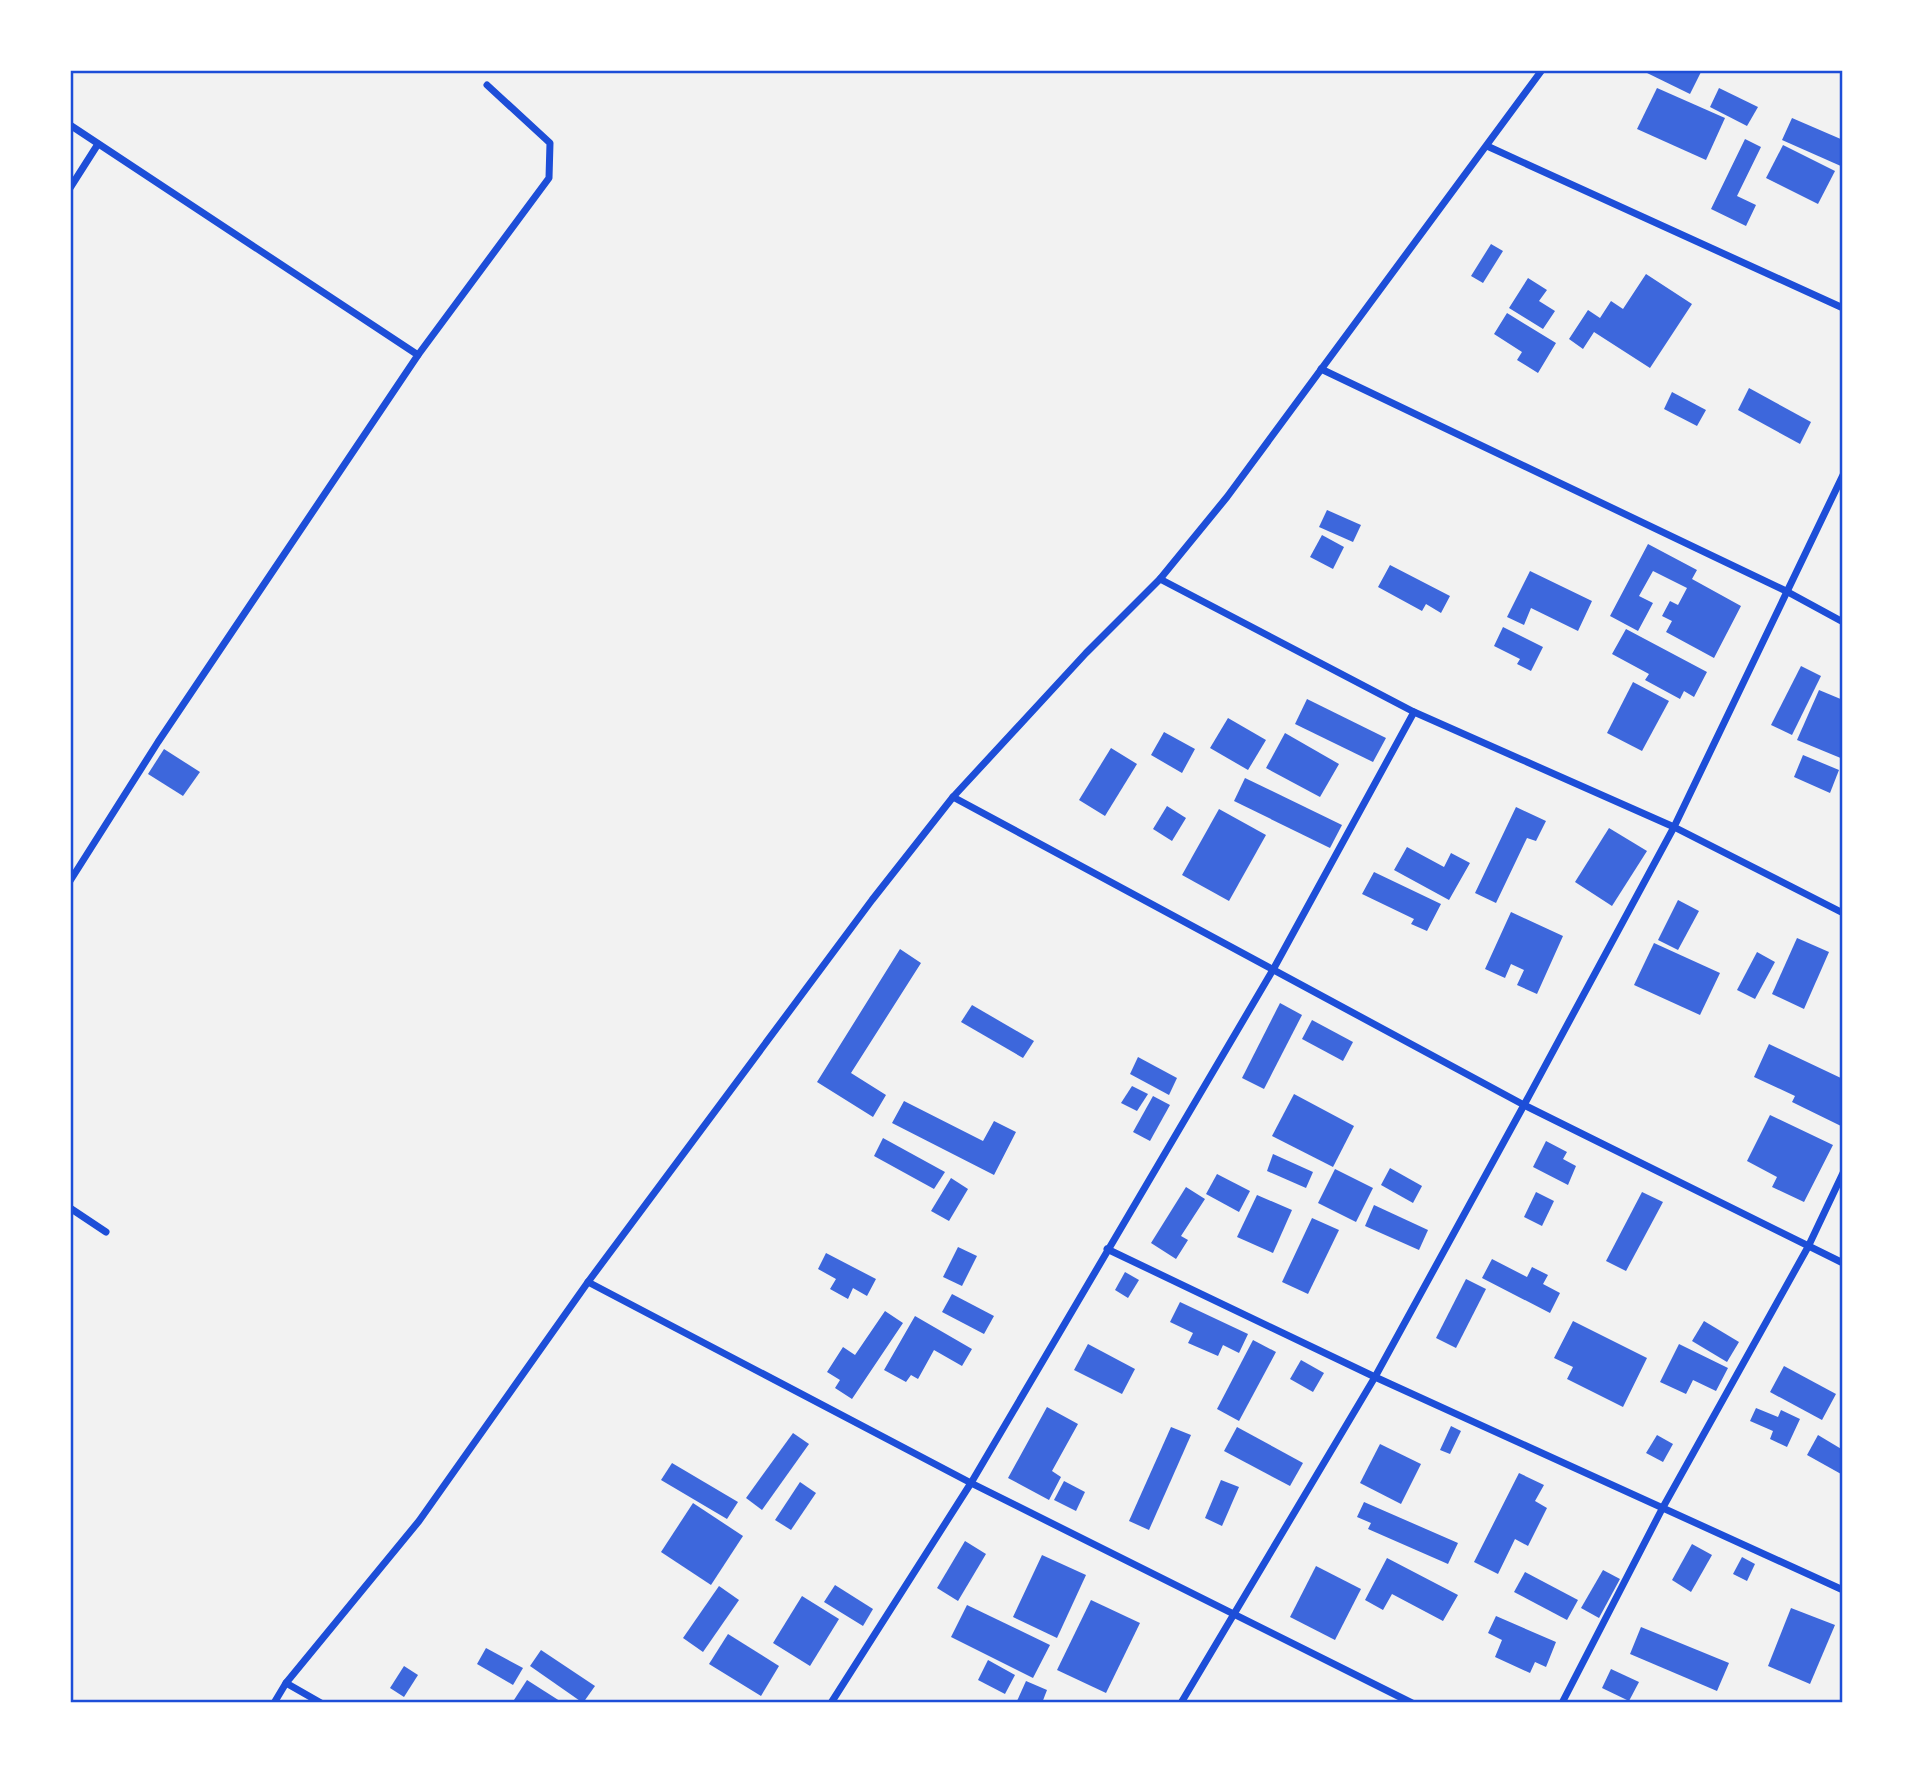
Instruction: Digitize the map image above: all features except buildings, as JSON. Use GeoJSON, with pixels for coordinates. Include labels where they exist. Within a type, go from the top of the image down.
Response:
{"type":"FeatureCollection","features":[{"type":"Feature","properties":{"kind":"street"},"geometry":{"type":"LineString","coordinates":[[274,1703],[286,1683],[419,1521],[588,1282],[872,900],[953,797],[1086,653],[1160,579],[1227,497],[1542,70]]}},
{"type":"Feature","properties":{"kind":"street"},"geometry":{"type":"LineString","coordinates":[[70,881],[166,731],[418,355],[550,178],[551,143],[486,85]]}},
{"type":"Feature","properties":{"kind":"street"},"geometry":{"type":"LineString","coordinates":[[70,125],[418,355]]}},
{"type":"Feature","properties":{"kind":"street"},"geometry":{"type":"LineString","coordinates":[[70,188],[99,144]]}},
{"type":"Feature","properties":{"kind":"street"},"geometry":{"type":"LineString","coordinates":[[1487,146],[1843,308]]}},
{"type":"Feature","properties":{"kind":"street"},"geometry":{"type":"LineString","coordinates":[[1321,369],[1786,591],[1843,622]]}},
{"type":"Feature","properties":{"kind":"street"},"geometry":{"type":"LineString","coordinates":[[1181,1703],[1375,1377],[1674,827],[1843,474]]}},
{"type":"Feature","properties":{"kind":"street"},"geometry":{"type":"LineString","coordinates":[[1160,579],[1414,712],[1674,827],[1843,913]]}},
{"type":"Feature","properties":{"kind":"street"},"geometry":{"type":"LineString","coordinates":[[831,1703],[971,1483],[1275,968],[1414,712]]}},
{"type":"Feature","properties":{"kind":"street"},"geometry":{"type":"LineString","coordinates":[[953,797],[1275,968],[1524,1105],[1843,1263]]}},
{"type":"Feature","properties":{"kind":"street"},"geometry":{"type":"LineString","coordinates":[[1562,1703],[1662,1509],[1808,1247],[1843,1173]]}},
{"type":"Feature","properties":{"kind":"street"},"geometry":{"type":"LineString","coordinates":[[70,1208],[106,1231]]}},
{"type":"Feature","properties":{"kind":"street"},"geometry":{"type":"LineString","coordinates":[[1107,1249],[1375,1377],[1843,1590]]}},
{"type":"Feature","properties":{"kind":"street"},"geometry":{"type":"LineString","coordinates":[[588,1282],[971,1483],[1412,1703]]}},
{"type":"Feature","properties":{"kind":"street"},"geometry":{"type":"LineString","coordinates":[[286,1683],[321,1703]]}}]}
